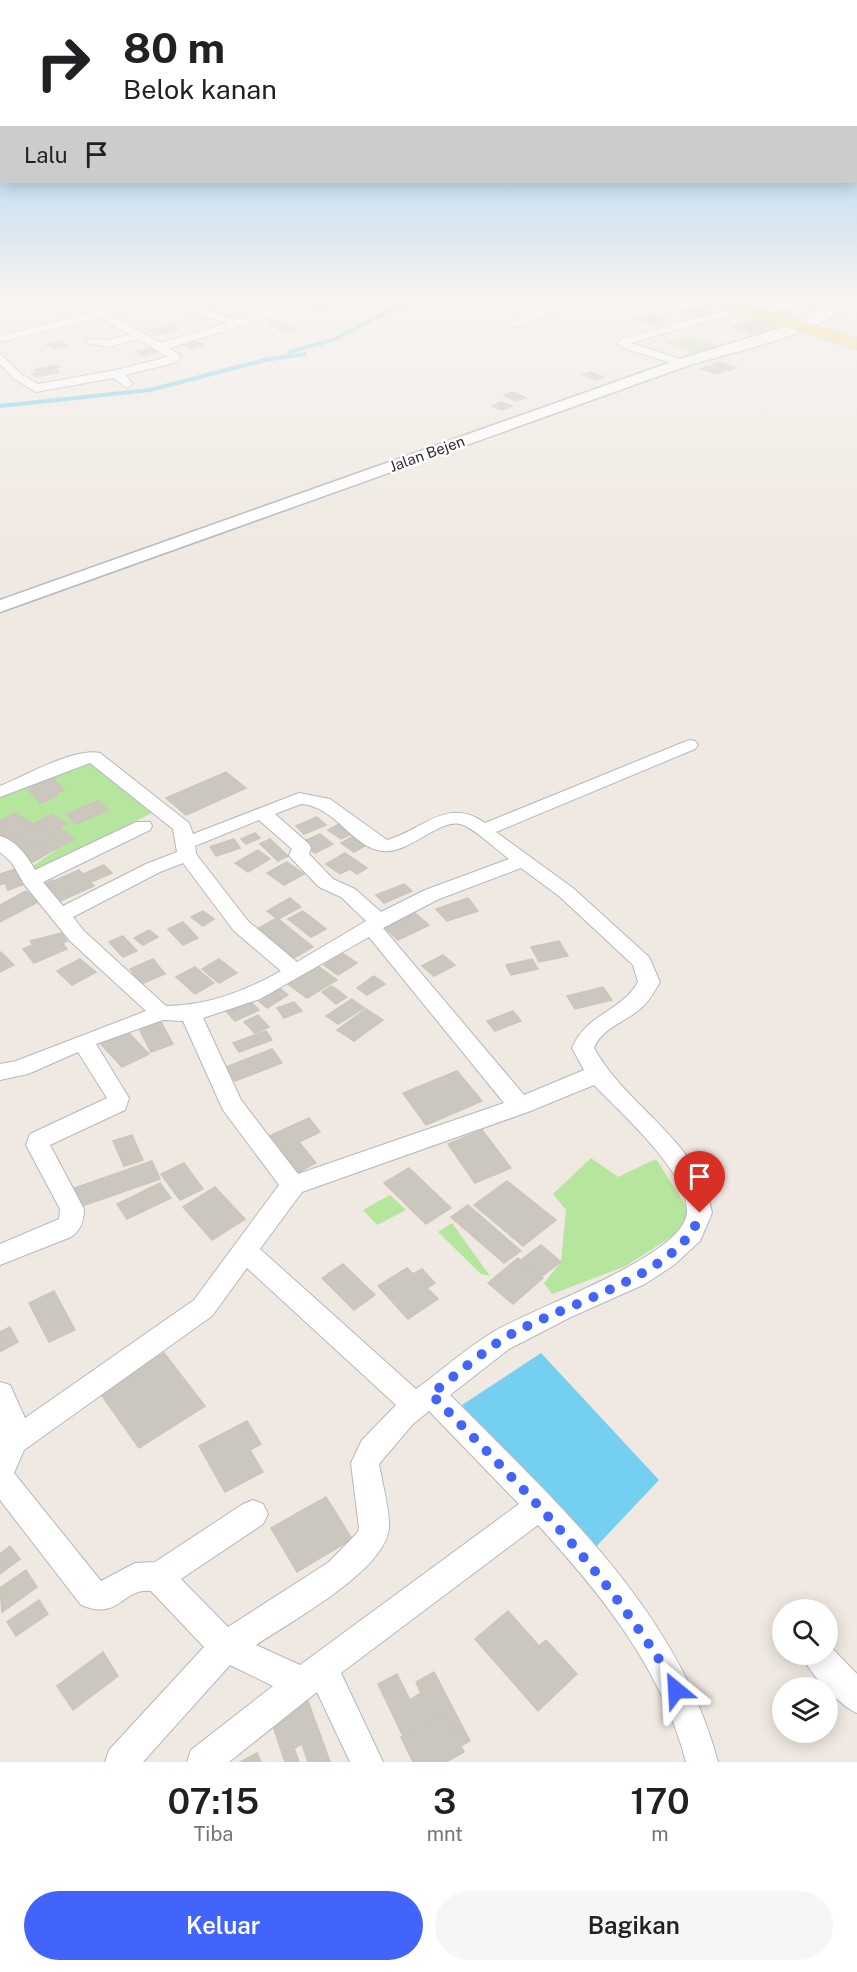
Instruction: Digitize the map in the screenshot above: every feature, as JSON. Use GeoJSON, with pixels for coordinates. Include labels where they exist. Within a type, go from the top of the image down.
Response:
{"type":"FeatureCollection","features":[{"type":"Feature","properties":{"kind":"street"},"geometry":{"type":"LineString","coordinates":[[24,380],[36,388],[80,380]]}},
{"type":"Feature","properties":{"kind":"street"},"geometry":{"type":"LineString","coordinates":[[123,380],[127,384]]}},
{"type":"Feature","properties":{"kind":"street","name":"Jalan Bejen"},"geometry":{"type":"LineString","coordinates":[[0,606],[634,380]]}},
{"type":"Feature","properties":{"kind":"street"},"geometry":{"type":"LineString","coordinates":[[484,830],[689,745]]}},
{"type":"Feature","properties":{"kind":"street"},"geometry":{"type":"LineString","coordinates":[[0,792],[83,758],[94,757],[183,827],[186,849],[241,926],[295,971]]}},
{"type":"Feature","properties":{"kind":"street"},"geometry":{"type":"LineString","coordinates":[[59,916],[261,812],[299,798],[318,799],[385,846],[400,842],[449,818],[467,819],[566,892],[642,962],[649,982],[639,999],[608,1018],[585,1040],[583,1048],[597,1074],[672,1152],[698,1201],[700,1213],[698,1224],[682,1244],[655,1264],[608,1291],[562,1309],[500,1341],[423,1400],[387,1431],[372,1449],[365,1464],[374,1528],[369,1542],[340,1572],[228,1649],[121,1762]]}},
{"type":"Feature","properties":{"kind":"street"},"geometry":{"type":"LineString","coordinates":[[261,812],[302,848],[299,855],[326,883],[348,893],[520,1106]]}},
{"type":"Feature","properties":{"kind":"street"},"geometry":{"type":"LineString","coordinates":[[31,880],[143,826]]}},
{"type":"Feature","properties":{"kind":"street"},"geometry":{"type":"LineString","coordinates":[[5,853],[29,873],[31,880],[59,916],[161,1013]]}},
{"type":"Feature","properties":{"kind":"street"},"geometry":{"type":"LineString","coordinates":[[0,1072],[20,1068],[83,1041],[161,1013],[191,1015],[229,1003],[295,971],[427,897],[522,861]]}},
{"type":"Feature","properties":{"kind":"street"},"geometry":{"type":"LineString","coordinates":[[191,1015],[231,1104],[293,1185]]}},
{"type":"Feature","properties":{"kind":"street"},"geometry":{"type":"LineString","coordinates":[[0,1255],[62,1230],[69,1226],[72,1218],[72,1209],[38,1145],[38,1140],[117,1104],[118,1098],[83,1041]]}},
{"type":"Feature","properties":{"kind":"street"},"geometry":{"type":"LineString","coordinates":[[0,1471],[15,1441],[203,1308],[293,1185],[520,1106],[597,1074]]}},
{"type":"Feature","properties":{"kind":"street"},"geometry":{"type":"LineString","coordinates":[[244,1250],[423,1400],[538,1507],[612,1591],[667,1669],[694,1731],[702,1762]]}},
{"type":"Feature","properties":{"kind":"street"},"geometry":{"type":"LineString","coordinates":[[0,1394],[14,1426],[15,1441]]}},
{"type":"Feature","properties":{"kind":"street"},"geometry":{"type":"LineString","coordinates":[[0,1478],[92,1594],[98,1597],[106,1596],[132,1577],[145,1574],[158,1577],[228,1649],[300,1674],[367,1762]]}},
{"type":"Feature","properties":{"kind":"street"},"geometry":{"type":"LineString","coordinates":[[203,1762],[300,1674],[538,1507]]}},
{"type":"Feature","properties":{"kind":"street"},"geometry":{"type":"LineString","coordinates":[[158,1577],[253,1514]]}},
{"type":"Feature","properties":{"kind":"street"},"geometry":{"type":"LineString","coordinates":[[826,1665],[857,1697]]}},
{"type":"Feature","properties":{"kind":"green space"},"geometry":{"type":"Polygon","coordinates":[[[89,759],[158,810],[31,873],[28,869],[74,838],[59,828],[66,824],[52,814],[33,824],[16,813],[0,821],[0,796],[25,785],[40,802],[56,797],[55,794],[64,790],[51,776],[89,759]]]}},
{"type":"Feature","properties":{"kind":"green space"},"geometry":{"type":"Polygon","coordinates":[[[591,1158],[618,1177],[656,1159],[689,1211],[680,1231],[626,1266],[552,1294],[544,1283],[561,1262],[566,1210],[553,1194],[591,1158]]]}},
{"type":"Feature","properties":{"kind":"green space"},"geometry":{"type":"Polygon","coordinates":[[[390,1195],[406,1210],[377,1225],[363,1210],[390,1195]]]}},
{"type":"Feature","properties":{"kind":"green space"},"geometry":{"type":"Polygon","coordinates":[[[452,1223],[490,1276],[481,1274],[438,1232],[452,1223]]]}},
{"type":"Feature","properties":{"kind":"water"},"geometry":{"type":"Polygon","coordinates":[[[541,1353],[659,1480],[592,1551],[462,1405],[541,1353]]]}},
{"type":"Feature","properties":{"kind":"building"},"geometry":{"type":"Polygon","coordinates":[[[514,392],[526,398],[515,401],[504,395],[514,392]]]}},
{"type":"Feature","properties":{"kind":"building"},"geometry":{"type":"Polygon","coordinates":[[[501,402],[512,406],[502,410],[492,406],[501,402]]]}},
{"type":"Feature","properties":{"kind":"building"},"geometry":{"type":"Polygon","coordinates":[[[226,772],[246,788],[186,815],[166,798],[226,772]]]}},
{"type":"Feature","properties":{"kind":"building"},"geometry":{"type":"Polygon","coordinates":[[[51,776],[64,790],[55,794],[57,796],[40,803],[25,785],[51,776]]]}},
{"type":"Feature","properties":{"kind":"building"},"geometry":{"type":"Polygon","coordinates":[[[98,801],[108,810],[76,824],[66,814],[98,801]]]}},
{"type":"Feature","properties":{"kind":"building"},"geometry":{"type":"Polygon","coordinates":[[[16,813],[33,824],[3,840],[0,838],[0,821],[16,813]]]}},
{"type":"Feature","properties":{"kind":"building"},"geometry":{"type":"Polygon","coordinates":[[[52,814],[67,824],[59,828],[75,839],[63,845],[33,824],[52,814]]]}},
{"type":"Feature","properties":{"kind":"building"},"geometry":{"type":"Polygon","coordinates":[[[317,817],[326,825],[304,834],[296,826],[317,817]]]}},
{"type":"Feature","properties":{"kind":"building"},"geometry":{"type":"Polygon","coordinates":[[[343,822],[356,832],[341,839],[328,830],[343,822]]]}},
{"type":"Feature","properties":{"kind":"building"},"geometry":{"type":"Polygon","coordinates":[[[33,824],[52,837],[21,853],[3,840],[33,824]]]}},
{"type":"Feature","properties":{"kind":"building"},"geometry":{"type":"Polygon","coordinates":[[[255,833],[260,838],[246,844],[241,839],[255,833]]]}},
{"type":"Feature","properties":{"kind":"building"},"geometry":{"type":"Polygon","coordinates":[[[320,834],[333,844],[315,853],[302,842],[320,834]]]}},
{"type":"Feature","properties":{"kind":"building"},"geometry":{"type":"Polygon","coordinates":[[[357,834],[370,843],[354,852],[341,843],[357,834]]]}},
{"type":"Feature","properties":{"kind":"building"},"geometry":{"type":"Polygon","coordinates":[[[52,837],[63,845],[33,862],[21,853],[52,837]]]}},
{"type":"Feature","properties":{"kind":"building"},"geometry":{"type":"Polygon","coordinates":[[[234,839],[240,848],[216,856],[210,847],[234,839]]]}},
{"type":"Feature","properties":{"kind":"building"},"geometry":{"type":"Polygon","coordinates":[[[270,839],[288,856],[278,861],[260,844],[270,839]]]}},
{"type":"Feature","properties":{"kind":"building"},"geometry":{"type":"Polygon","coordinates":[[[258,850],[270,859],[248,872],[235,863],[258,850]]]}},
{"type":"Feature","properties":{"kind":"building"},"geometry":{"type":"Polygon","coordinates":[[[345,853],[367,868],[357,874],[350,869],[340,874],[326,864],[345,853]]]}},
{"type":"Feature","properties":{"kind":"building"},"geometry":{"type":"Polygon","coordinates":[[[287,862],[304,874],[284,885],[267,873],[287,862]]]}},
{"type":"Feature","properties":{"kind":"building"},"geometry":{"type":"Polygon","coordinates":[[[104,865],[112,873],[91,882],[83,874],[104,865]]]}},
{"type":"Feature","properties":{"kind":"building"},"geometry":{"type":"Polygon","coordinates":[[[16,869],[25,884],[8,890],[5,883],[0,885],[0,874],[16,869]]]}},
{"type":"Feature","properties":{"kind":"building"},"geometry":{"type":"Polygon","coordinates":[[[79,870],[94,886],[69,897],[54,881],[79,870]]]}},
{"type":"Feature","properties":{"kind":"building"},"geometry":{"type":"Polygon","coordinates":[[[53,880],[69,897],[54,904],[37,887],[53,880]]]}},
{"type":"Feature","properties":{"kind":"building"},"geometry":{"type":"Polygon","coordinates":[[[404,884],[412,891],[384,903],[376,895],[404,884]]]}},
{"type":"Feature","properties":{"kind":"building"},"geometry":{"type":"Polygon","coordinates":[[[26,891],[38,902],[0,922],[0,905],[26,891]]]}},
{"type":"Feature","properties":{"kind":"building"},"geometry":{"type":"Polygon","coordinates":[[[290,898],[301,907],[278,919],[267,911],[290,898]]]}},
{"type":"Feature","properties":{"kind":"building"},"geometry":{"type":"Polygon","coordinates":[[[468,898],[478,911],[447,921],[436,909],[468,898]]]}},
{"type":"Feature","properties":{"kind":"building"},"geometry":{"type":"Polygon","coordinates":[[[203,911],[214,919],[203,926],[191,917],[203,911]]]}},
{"type":"Feature","properties":{"kind":"building"},"geometry":{"type":"Polygon","coordinates":[[[303,911],[326,929],[311,937],[288,919],[303,911]]]}},
{"type":"Feature","properties":{"kind":"building"},"geometry":{"type":"Polygon","coordinates":[[[415,913],[429,925],[398,940],[384,927],[415,913]]]}},
{"type":"Feature","properties":{"kind":"building"},"geometry":{"type":"Polygon","coordinates":[[[277,918],[313,947],[292,959],[255,930],[277,918]]]}},
{"type":"Feature","properties":{"kind":"building"},"geometry":{"type":"Polygon","coordinates":[[[183,922],[198,938],[183,945],[168,929],[183,922]]]}},
{"type":"Feature","properties":{"kind":"building"},"geometry":{"type":"Polygon","coordinates":[[[149,930],[158,937],[143,945],[134,938],[149,930]]]}},
{"type":"Feature","properties":{"kind":"building"},"geometry":{"type":"Polygon","coordinates":[[[61,933],[67,941],[62,943],[67,949],[34,963],[23,949],[33,945],[30,941],[61,933]]]}},
{"type":"Feature","properties":{"kind":"building"},"geometry":{"type":"Polygon","coordinates":[[[123,936],[137,951],[123,957],[109,942],[123,936]]]}},
{"type":"Feature","properties":{"kind":"building"},"geometry":{"type":"Polygon","coordinates":[[[559,941],[568,956],[539,962],[531,947],[559,941]]]}},
{"type":"Feature","properties":{"kind":"building"},"geometry":{"type":"Polygon","coordinates":[[[0,953],[14,965],[0,972],[0,953]]]}},
{"type":"Feature","properties":{"kind":"building"},"geometry":{"type":"Polygon","coordinates":[[[342,953],[357,963],[338,975],[324,965],[342,953]]]}},
{"type":"Feature","properties":{"kind":"building"},"geometry":{"type":"Polygon","coordinates":[[[443,955],[455,965],[434,976],[422,966],[443,955]]]}},
{"type":"Feature","properties":{"kind":"building"},"geometry":{"type":"Polygon","coordinates":[[[80,959],[96,972],[72,985],[57,971],[80,959]]]}},
{"type":"Feature","properties":{"kind":"building"},"geometry":{"type":"Polygon","coordinates":[[[153,959],[165,974],[141,984],[130,969],[153,959]]]}},
{"type":"Feature","properties":{"kind":"building"},"geometry":{"type":"Polygon","coordinates":[[[219,959],[237,973],[219,983],[202,969],[219,959]]]}},
{"type":"Feature","properties":{"kind":"building"},"geometry":{"type":"Polygon","coordinates":[[[532,959],[538,969],[511,975],[506,965],[532,959]]]}},
{"type":"Feature","properties":{"kind":"building"},"geometry":{"type":"Polygon","coordinates":[[[318,966],[337,980],[307,998],[288,984],[318,966]]]}},
{"type":"Feature","properties":{"kind":"building"},"geometry":{"type":"Polygon","coordinates":[[[195,967],[214,983],[195,994],[176,977],[195,967]]]}},
{"type":"Feature","properties":{"kind":"building"},"geometry":{"type":"Polygon","coordinates":[[[374,976],[385,984],[367,995],[357,988],[374,976]]]}},
{"type":"Feature","properties":{"kind":"building"},"geometry":{"type":"Polygon","coordinates":[[[274,984],[288,995],[267,1008],[253,996],[274,984]]]}},
{"type":"Feature","properties":{"kind":"building"},"geometry":{"type":"Polygon","coordinates":[[[332,986],[347,997],[336,1004],[322,992],[332,986]]]}},
{"type":"Feature","properties":{"kind":"building"},"geometry":{"type":"Polygon","coordinates":[[[603,987],[612,1000],[575,1009],[567,996],[603,987]]]}},
{"type":"Feature","properties":{"kind":"building"},"geometry":{"type":"Polygon","coordinates":[[[352,999],[364,1008],[338,1024],[326,1016],[352,999]]]}},
{"type":"Feature","properties":{"kind":"building"},"geometry":{"type":"Polygon","coordinates":[[[249,1000],[259,1010],[235,1021],[225,1010],[249,1000]]]}},
{"type":"Feature","properties":{"kind":"building"},"geometry":{"type":"Polygon","coordinates":[[[294,1002],[302,1011],[284,1018],[277,1008],[294,1002]]]}},
{"type":"Feature","properties":{"kind":"building"},"geometry":{"type":"Polygon","coordinates":[[[366,1009],[383,1020],[354,1041],[337,1030],[366,1009]]]}},
{"type":"Feature","properties":{"kind":"building"},"geometry":{"type":"Polygon","coordinates":[[[513,1011],[521,1021],[495,1031],[487,1021],[513,1011]]]}},
{"type":"Feature","properties":{"kind":"building"},"geometry":{"type":"Polygon","coordinates":[[[258,1015],[269,1027],[255,1033],[244,1022],[258,1015]]]}},
{"type":"Feature","properties":{"kind":"building"},"geometry":{"type":"Polygon","coordinates":[[[159,1018],[173,1044],[151,1052],[137,1025],[159,1018]]]}},
{"type":"Feature","properties":{"kind":"building"},"geometry":{"type":"Polygon","coordinates":[[[124,1028],[149,1054],[122,1067],[98,1041],[124,1028]]]}},
{"type":"Feature","properties":{"kind":"building"},"geometry":{"type":"Polygon","coordinates":[[[266,1031],[272,1040],[239,1052],[233,1043],[266,1031]]]}},
{"type":"Feature","properties":{"kind":"building"},"geometry":{"type":"Polygon","coordinates":[[[272,1049],[282,1063],[235,1081],[226,1067],[272,1049]]]}},
{"type":"Feature","properties":{"kind":"building"},"geometry":{"type":"Polygon","coordinates":[[[457,1071],[482,1101],[426,1125],[403,1093],[457,1071]]]}},
{"type":"Feature","properties":{"kind":"building"},"geometry":{"type":"Polygon","coordinates":[[[309,1118],[320,1132],[299,1142],[316,1163],[293,1175],[265,1138],[309,1118]]]}},
{"type":"Feature","properties":{"kind":"building"},"geometry":{"type":"Polygon","coordinates":[[[482,1130],[511,1168],[475,1183],[448,1144],[482,1130]]]}},
{"type":"Feature","properties":{"kind":"building"},"geometry":{"type":"Polygon","coordinates":[[[132,1135],[143,1160],[124,1166],[113,1141],[132,1135]]]}},
{"type":"Feature","properties":{"kind":"building"},"geometry":{"type":"Polygon","coordinates":[[[152,1161],[160,1179],[79,1207],[72,1189],[152,1161]]]}},
{"type":"Feature","properties":{"kind":"building"},"geometry":{"type":"Polygon","coordinates":[[[184,1163],[203,1189],[180,1200],[161,1174],[184,1163]]]}},
{"type":"Feature","properties":{"kind":"building"},"geometry":{"type":"Polygon","coordinates":[[[409,1168],[451,1208],[426,1224],[384,1183],[409,1168]]]}},
{"type":"Feature","properties":{"kind":"building"},"geometry":{"type":"Polygon","coordinates":[[[507,1181],[556,1220],[523,1246],[474,1205],[507,1181]]]}},
{"type":"Feature","properties":{"kind":"building"},"geometry":{"type":"Polygon","coordinates":[[[160,1183],[171,1198],[127,1219],[117,1204],[160,1183]]]}},
{"type":"Feature","properties":{"kind":"building"},"geometry":{"type":"Polygon","coordinates":[[[215,1187],[245,1219],[212,1240],[183,1207],[215,1187]]]}},
{"type":"Feature","properties":{"kind":"building"},"geometry":{"type":"Polygon","coordinates":[[[468,1205],[521,1251],[504,1263],[451,1217],[468,1205]]]}},
{"type":"Feature","properties":{"kind":"building"},"geometry":{"type":"Polygon","coordinates":[[[541,1245],[561,1262],[542,1276],[522,1259],[541,1245]]]}},
{"type":"Feature","properties":{"kind":"building"},"geometry":{"type":"Polygon","coordinates":[[[518,1258],[543,1278],[513,1304],[488,1283],[518,1258]]]}},
{"type":"Feature","properties":{"kind":"building"},"geometry":{"type":"Polygon","coordinates":[[[343,1264],[375,1295],[354,1310],[322,1278],[343,1264]]]}},
{"type":"Feature","properties":{"kind":"building"},"geometry":{"type":"Polygon","coordinates":[[[407,1268],[413,1274],[422,1269],[435,1283],[427,1288],[438,1299],[408,1319],[378,1286],[407,1268]]]}},
{"type":"Feature","properties":{"kind":"building"},"geometry":{"type":"Polygon","coordinates":[[[54,1291],[75,1330],[49,1342],[29,1303],[54,1291]]]}},
{"type":"Feature","properties":{"kind":"building"},"geometry":{"type":"Polygon","coordinates":[[[10,1327],[18,1342],[0,1352],[0,1332],[10,1327]]]}},
{"type":"Feature","properties":{"kind":"building"},"geometry":{"type":"Polygon","coordinates":[[[164,1353],[205,1406],[139,1448],[100,1393],[164,1353]]]}},
{"type":"Feature","properties":{"kind":"building"},"geometry":{"type":"Polygon","coordinates":[[[247,1421],[261,1444],[250,1450],[263,1472],[225,1492],[199,1446],[247,1421]]]}},
{"type":"Feature","properties":{"kind":"building"},"geometry":{"type":"Polygon","coordinates":[[[326,1497],[352,1539],[297,1572],[271,1528],[326,1497]]]}},
{"type":"Feature","properties":{"kind":"building"},"geometry":{"type":"Polygon","coordinates":[[[10,1546],[20,1559],[0,1574],[0,1554],[10,1546]]]}},
{"type":"Feature","properties":{"kind":"building"},"geometry":{"type":"Polygon","coordinates":[[[26,1570],[37,1587],[2,1612],[0,1588],[26,1570]]]}},
{"type":"Feature","properties":{"kind":"building"},"geometry":{"type":"Polygon","coordinates":[[[39,1600],[48,1614],[16,1636],[7,1622],[39,1600]]]}},
{"type":"Feature","properties":{"kind":"building"},"geometry":{"type":"Polygon","coordinates":[[[508,1611],[539,1646],[546,1640],[577,1674],[538,1711],[475,1639],[508,1611]]]}},
{"type":"Feature","properties":{"kind":"building"},"geometry":{"type":"Polygon","coordinates":[[[103,1652],[118,1676],[73,1710],[57,1686],[103,1652]]]}},
{"type":"Feature","properties":{"kind":"building"},"geometry":{"type":"Polygon","coordinates":[[[434,1672],[470,1741],[461,1746],[445,1714],[403,1736],[378,1684],[397,1674],[410,1700],[421,1693],[416,1682],[434,1672]]]}},
{"type":"Feature","properties":{"kind":"building"},"geometry":{"type":"Polygon","coordinates":[[[308,1701],[330,1762],[308,1762],[302,1744],[294,1748],[299,1762],[285,1762],[270,1717],[308,1701]]]}},
{"type":"Feature","properties":{"kind":"building"},"geometry":{"type":"Polygon","coordinates":[[[445,1714],[464,1752],[446,1762],[413,1762],[401,1737],[445,1714]]]}},
{"type":"Feature","properties":{"kind":"building"},"geometry":{"type":"Polygon","coordinates":[[[257,1753],[261,1762],[240,1762],[257,1753]]]}},
{"type":"Feature","properties":{"kind":"waterway"},"geometry":{"type":"LineString","coordinates":[[0,406],[150,390],[187,380]]}},
{"type":"Feature","properties":{"kind":"route"},"geometry":{"type":"LineString","coordinates":[[676,1690],[667,1669],[612,1591],[549,1518],[431,1394],[500,1341],[562,1309],[636,1277],[665,1258],[691,1234],[698,1224],[700,1213]]}}]}
